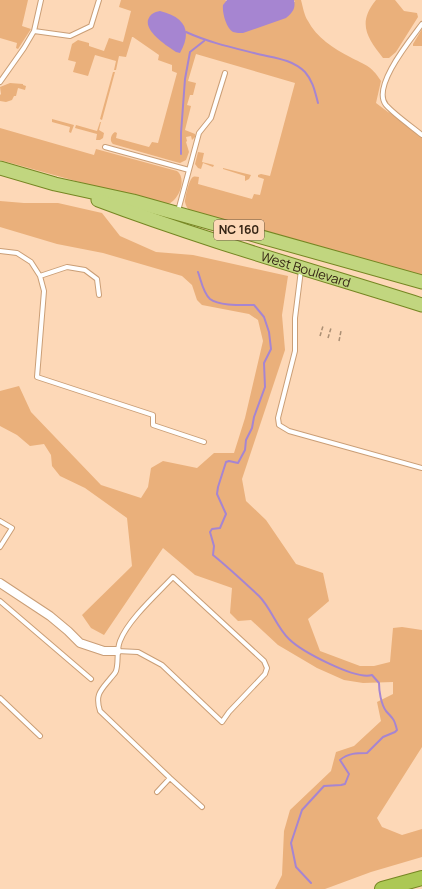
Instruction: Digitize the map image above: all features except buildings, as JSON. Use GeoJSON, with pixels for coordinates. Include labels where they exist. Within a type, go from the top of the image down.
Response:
{"type":"FeatureCollection","features":[{"type":"Feature","properties":{"kind":"highway"},"geometry":{"type":"LineString","coordinates":[[382,889],[422,878]]}},
{"type":"Feature","properties":{"kind":"main road","name":"West Boulevard"},"geometry":{"type":"LineString","coordinates":[[0,168],[55,184],[133,201],[422,282]]}},
{"type":"Feature","properties":{"kind":"main road","name":"West Boulevard"},"geometry":{"type":"LineString","coordinates":[[55,184],[131,212],[422,305]]}},
{"type":"Feature","properties":{"kind":"street"},"geometry":{"type":"LineString","coordinates":[[0,584],[50,616],[80,643],[104,651],[117,652]]}},
{"type":"Feature","properties":{"kind":"lane"},"geometry":{"type":"LineString","coordinates":[[0,82],[34,31],[41,0]]}},
{"type":"Feature","properties":{"kind":"lane"},"geometry":{"type":"LineString","coordinates":[[34,31],[70,36],[75,34],[91,26],[99,0]]}},
{"type":"Feature","properties":{"kind":"lane"},"geometry":{"type":"LineString","coordinates":[[422,24],[388,74],[383,86],[385,104],[422,135]]}},
{"type":"Feature","properties":{"kind":"lane"},"geometry":{"type":"LineString","coordinates":[[177,213],[199,133],[211,118],[225,73]]}},
{"type":"Feature","properties":{"kind":"lane"},"geometry":{"type":"LineString","coordinates":[[105,147],[189,170]]}},
{"type":"Feature","properties":{"kind":"lane"},"geometry":{"type":"LineString","coordinates":[[0,251],[17,253],[31,262],[40,276],[44,291],[37,377],[153,414],[153,425],[204,442]]}},
{"type":"Feature","properties":{"kind":"lane"},"geometry":{"type":"LineString","coordinates":[[40,276],[67,267],[85,270],[97,280],[99,295]]}},
{"type":"Feature","properties":{"kind":"lane"},"geometry":{"type":"LineString","coordinates":[[301,267],[295,318],[295,351],[278,418],[279,425],[289,431],[422,468]]}},
{"type":"Feature","properties":{"kind":"lane"},"geometry":{"type":"LineString","coordinates":[[0,521],[12,528],[0,547]]}},
{"type":"Feature","properties":{"kind":"lane"},"geometry":{"type":"LineString","coordinates":[[117,652],[138,652],[162,666],[222,722],[229,712],[265,674],[267,668],[264,661],[173,577],[131,622],[120,640],[117,652],[118,662],[116,672],[99,693],[97,702],[100,711],[202,807]]}},
{"type":"Feature","properties":{"kind":"lane"},"geometry":{"type":"LineString","coordinates":[[0,601],[91,679]]}},
{"type":"Feature","properties":{"kind":"lane"},"geometry":{"type":"LineString","coordinates":[[0,698],[40,736]]}},
{"type":"Feature","properties":{"kind":"lane"},"geometry":{"type":"LineString","coordinates":[[157,792],[170,778]]}},
{"type":"Feature","properties":{"kind":"path"},"geometry":{"type":"LineString","coordinates":[[320,336],[323,326]]}},
{"type":"Feature","properties":{"kind":"path"},"geometry":{"type":"LineString","coordinates":[[328,338],[331,328]]}},
{"type":"Feature","properties":{"kind":"path"},"geometry":{"type":"LineString","coordinates":[[338,341],[341,331]]}},
{"type":"Feature","properties":{"kind":"shaded area"},"geometry":{"type":"Polygon","coordinates":[[[0,0],[28,0],[22,26],[31,29],[18,49],[16,48],[17,43],[0,38],[0,0]]]}},
{"type":"Feature","properties":{"kind":"shaded area"},"geometry":{"type":"Polygon","coordinates":[[[121,0],[227,0],[225,1],[295,2],[294,0],[301,0],[311,27],[326,42],[367,66],[381,81],[376,103],[388,112],[403,119],[422,136],[422,278],[190,211],[187,208],[185,202],[186,193],[193,177],[199,177],[198,184],[252,199],[254,194],[260,195],[264,179],[258,177],[258,175],[261,174],[270,176],[295,83],[196,54],[188,81],[196,83],[193,95],[190,95],[187,105],[191,106],[185,130],[195,134],[195,137],[192,140],[191,136],[186,137],[189,152],[186,160],[180,163],[113,144],[111,138],[112,134],[115,132],[117,133],[116,138],[149,147],[152,142],[158,143],[177,73],[172,71],[172,65],[158,60],[159,55],[133,37],[126,57],[119,56],[116,70],[114,70],[116,61],[95,55],[88,76],[73,72],[76,62],[68,60],[72,44],[78,40],[89,43],[89,46],[104,51],[109,38],[123,42],[131,11],[119,7],[121,0]]]}},
{"type":"Feature","properties":{"kind":"shaded area"},"geometry":{"type":"Polygon","coordinates":[[[227,0],[294,0],[294,8],[286,18],[243,33],[238,33],[233,32],[228,27],[225,20],[223,5],[227,0]]]}},
{"type":"Feature","properties":{"kind":"shaded area"},"geometry":{"type":"Polygon","coordinates":[[[376,0],[395,0],[404,11],[417,13],[418,17],[396,52],[389,58],[383,58],[372,44],[366,30],[367,16],[370,8],[376,0]]]}},
{"type":"Feature","properties":{"kind":"shaded area"},"geometry":{"type":"Polygon","coordinates":[[[160,11],[175,17],[184,26],[186,38],[180,53],[176,52],[162,42],[153,34],[148,25],[150,16],[160,11]]]}},
{"type":"Feature","properties":{"kind":"shaded area"},"geometry":{"type":"Polygon","coordinates":[[[422,29],[422,46],[413,46],[413,44],[422,29]]]}},
{"type":"Feature","properties":{"kind":"shaded area"},"geometry":{"type":"Polygon","coordinates":[[[113,72],[115,72],[102,120],[100,119],[113,72]]]}},
{"type":"Feature","properties":{"kind":"shaded area"},"geometry":{"type":"Polygon","coordinates":[[[10,83],[23,84],[26,86],[25,90],[18,88],[16,96],[14,96],[12,100],[6,102],[0,101],[0,87],[10,83]]]}},
{"type":"Feature","properties":{"kind":"shaded area"},"geometry":{"type":"Polygon","coordinates":[[[52,119],[74,125],[71,133],[69,132],[70,127],[52,122],[52,119]]]}},
{"type":"Feature","properties":{"kind":"shaded area"},"geometry":{"type":"Polygon","coordinates":[[[100,122],[99,130],[104,133],[103,138],[100,140],[96,140],[97,134],[75,128],[76,125],[97,131],[100,122]]]}},
{"type":"Feature","properties":{"kind":"shaded area"},"geometry":{"type":"Polygon","coordinates":[[[0,128],[94,155],[96,149],[177,171],[182,180],[180,191],[173,201],[162,205],[0,160],[0,128]]]}},
{"type":"Feature","properties":{"kind":"shaded area"},"geometry":{"type":"Polygon","coordinates":[[[198,152],[204,153],[202,162],[214,165],[213,167],[203,163],[201,169],[198,168],[195,164],[198,152]]]}},
{"type":"Feature","properties":{"kind":"shaded area"},"geometry":{"type":"Polygon","coordinates":[[[223,168],[251,175],[249,179],[245,181],[245,176],[223,168]]]}},
{"type":"Feature","properties":{"kind":"shaded area"},"geometry":{"type":"Polygon","coordinates":[[[0,201],[58,203],[102,213],[120,236],[156,252],[193,255],[288,276],[282,315],[285,350],[242,479],[246,501],[266,520],[296,564],[323,573],[329,601],[308,619],[320,651],[360,666],[374,666],[390,662],[393,628],[402,627],[422,630],[422,747],[377,818],[382,827],[402,835],[422,829],[422,857],[371,872],[325,889],[275,889],[282,875],[284,831],[290,810],[331,771],[336,752],[354,746],[381,721],[377,702],[393,694],[393,682],[363,683],[344,680],[317,668],[278,645],[251,620],[238,621],[230,613],[232,588],[195,575],[163,548],[104,635],[91,628],[82,615],[132,566],[127,518],[85,488],[60,476],[52,466],[51,455],[44,444],[30,446],[17,435],[0,426],[0,391],[19,386],[31,412],[101,485],[141,498],[148,487],[151,468],[163,461],[197,468],[214,453],[234,453],[245,418],[263,341],[258,320],[249,314],[202,305],[197,300],[192,285],[182,276],[103,253],[57,244],[0,227],[0,201]]]}},
{"type":"Feature","properties":{"kind":"waterway"},"geometry":{"type":"LineString","coordinates":[[186,32],[219,44],[281,59],[300,67],[308,75],[318,103]]}},
{"type":"Feature","properties":{"kind":"waterway"},"geometry":{"type":"LineString","coordinates":[[181,154],[185,79],[190,52],[204,41]]}},
{"type":"Feature","properties":{"kind":"waterway"},"geometry":{"type":"LineString","coordinates":[[198,272],[204,290],[210,299],[225,304],[254,305],[264,317],[269,332],[271,349],[264,363],[265,387],[254,417],[252,428],[246,440],[245,450],[238,463],[229,461],[226,462],[218,487],[217,494],[226,514],[220,528],[212,529],[210,532],[214,546],[213,555],[259,596],[267,606],[277,624],[295,644],[316,657],[341,669],[364,675],[372,675],[379,683],[383,705],[392,717],[397,730],[383,737],[367,753],[356,753],[340,760],[349,774],[345,784],[324,786],[302,810],[291,843],[296,867],[311,883]]}}]}
